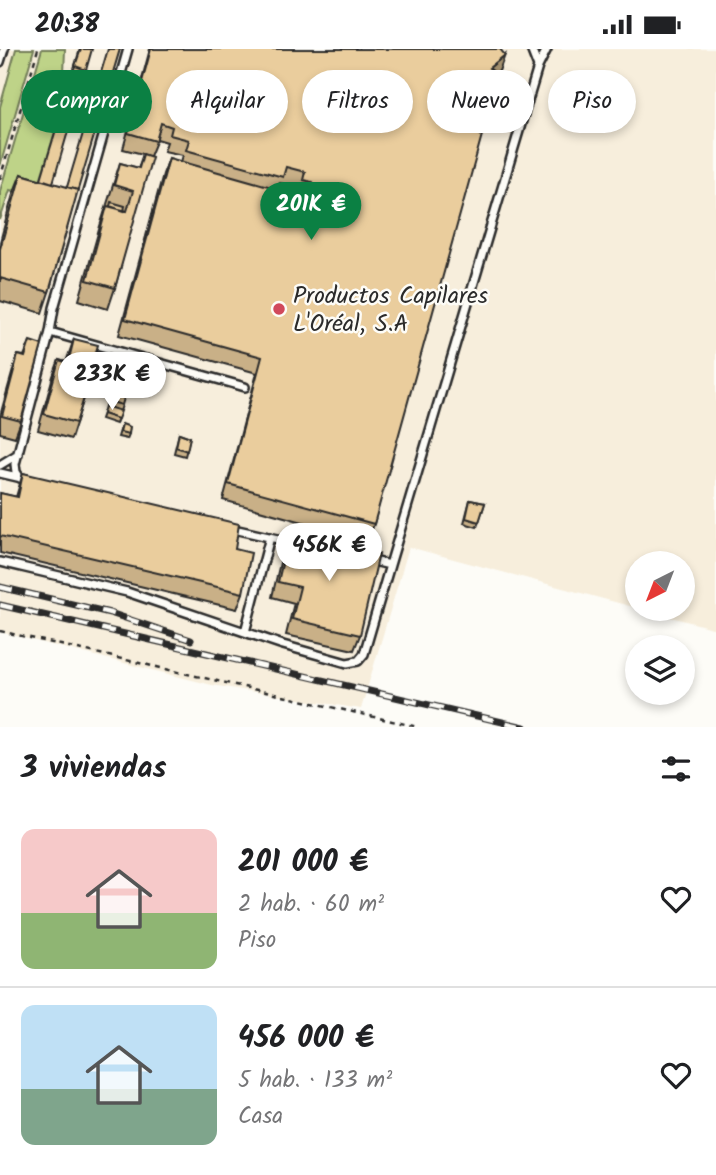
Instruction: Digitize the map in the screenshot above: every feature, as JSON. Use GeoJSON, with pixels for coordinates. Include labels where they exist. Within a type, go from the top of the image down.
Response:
{"type":"FeatureCollection","features":[{"type":"Feature","properties":{"kind":"lane"},"geometry":{"type":"LineString","coordinates":[[0,62],[4,49]]}},
{"type":"Feature","properties":{"kind":"lane"},"geometry":{"type":"LineString","coordinates":[[20,478],[16,472],[18,454],[54,308],[128,49]]}},
{"type":"Feature","properties":{"kind":"lane"},"geometry":{"type":"LineString","coordinates":[[531,49],[538,67]]}},
{"type":"Feature","properties":{"kind":"lane"},"geometry":{"type":"LineString","coordinates":[[0,562],[127,592],[347,663],[358,661],[364,654],[538,67],[547,49]]}},
{"type":"Feature","properties":{"kind":"lane"},"geometry":{"type":"LineString","coordinates":[[50,332],[245,387]]}},
{"type":"Feature","properties":{"kind":"lane"},"geometry":{"type":"LineString","coordinates":[[0,465],[18,454]]}},
{"type":"Feature","properties":{"kind":"lane"},"geometry":{"type":"LineString","coordinates":[[0,473],[34,481]]}},
{"type":"Feature","properties":{"kind":"lane"},"geometry":{"type":"LineString","coordinates":[[217,525],[310,547]]}},
{"type":"Feature","properties":{"kind":"lane"},"geometry":{"type":"LineString","coordinates":[[245,632],[270,537]]}},
{"type":"Feature","properties":{"kind":"lane"},"geometry":{"type":"LineString","coordinates":[[363,559],[390,565]]}},
{"type":"Feature","properties":{"kind":"path"},"geometry":{"type":"LineString","coordinates":[[0,179],[38,49]]}},
{"type":"Feature","properties":{"kind":"path"},"geometry":{"type":"LineString","coordinates":[[0,631],[418,727]]}},
{"type":"Feature","properties":{"kind":"shaded area"},"geometry":{"type":"Polygon","coordinates":[[[0,49],[716,49],[716,629],[686,621],[695,621],[695,551],[625,551],[625,605],[409,547],[361,709],[212,685],[0,632],[0,49]]]}},
{"type":"Feature","properties":{"kind":"green space"},"geometry":{"type":"Polygon","coordinates":[[[16,49],[34,49],[28,70],[21,70],[21,94],[0,166],[0,107],[16,49]]]}},
{"type":"Feature","properties":{"kind":"green space"},"geometry":{"type":"Polygon","coordinates":[[[42,49],[65,49],[64,70],[36,70],[42,49]]]}},
{"type":"Feature","properties":{"kind":"green space"},"geometry":{"type":"Polygon","coordinates":[[[21,120],[21,133],[55,133],[35,197],[10,190],[0,220],[0,191],[21,120]]]}},
{"type":"Feature","properties":{"kind":"building"},"geometry":{"type":"Polygon","coordinates":[[[81,49],[92,49],[86,70],[75,66],[81,49]]]}},
{"type":"Feature","properties":{"kind":"building"},"geometry":{"type":"Polygon","coordinates":[[[108,49],[120,49],[114,70],[102,70],[108,49]]]}},
{"type":"Feature","properties":{"kind":"building","name":"Productos Capilares L'Oréal, S.A"},"geometry":{"type":"Polygon","coordinates":[[[151,49],[500,49],[505,55],[489,68],[492,70],[427,70],[427,133],[482,135],[374,524],[228,484],[262,357],[125,319],[169,158],[307,197],[312,182],[303,180],[305,172],[286,167],[283,177],[186,150],[189,140],[170,135],[288,133],[288,70],[166,70],[166,125],[161,123],[156,141],[128,133],[152,133],[152,70],[145,70],[151,49]]]}},
{"type":"Feature","properties":{"kind":"building"},"geometry":{"type":"Polygon","coordinates":[[[55,133],[68,133],[53,183],[41,179],[55,133]]]}},
{"type":"Feature","properties":{"kind":"building"},"geometry":{"type":"Polygon","coordinates":[[[83,133],[95,133],[78,190],[67,187],[83,133]]]}},
{"type":"Feature","properties":{"kind":"building"},"geometry":{"type":"Polygon","coordinates":[[[143,154],[152,157],[115,288],[87,280],[107,206],[127,211],[133,191],[114,185],[120,163],[139,168],[143,154]]]}},
{"type":"Feature","properties":{"kind":"building"},"geometry":{"type":"Polygon","coordinates":[[[21,174],[78,190],[49,292],[0,278],[0,249],[21,174]]]}},
{"type":"Feature","properties":{"kind":"building"},"geometry":{"type":"Polygon","coordinates":[[[111,202],[125,206],[124,211],[110,206],[111,202]]]}},
{"type":"Feature","properties":{"kind":"building"},"geometry":{"type":"Polygon","coordinates":[[[74,339],[98,345],[93,362],[100,364],[94,380],[90,379],[76,423],[44,414],[59,360],[68,363],[74,339]]]}},
{"type":"Feature","properties":{"kind":"building"},"geometry":{"type":"Polygon","coordinates":[[[30,341],[42,345],[21,421],[2,416],[18,355],[25,357],[30,341]]]}},
{"type":"Feature","properties":{"kind":"building"},"geometry":{"type":"Polygon","coordinates":[[[110,394],[124,398],[122,405],[108,401],[110,394]]]}},
{"type":"Feature","properties":{"kind":"building"},"geometry":{"type":"Polygon","coordinates":[[[105,406],[121,411],[118,419],[103,414],[105,406]]]}},
{"type":"Feature","properties":{"kind":"building"},"geometry":{"type":"Polygon","coordinates":[[[122,424],[130,427],[129,434],[120,432],[122,424]]]}},
{"type":"Feature","properties":{"kind":"building"},"geometry":{"type":"Polygon","coordinates":[[[179,433],[190,437],[187,451],[176,447],[179,433]]]}},
{"type":"Feature","properties":{"kind":"building"},"geometry":{"type":"Polygon","coordinates":[[[23,473],[239,524],[235,549],[251,553],[243,593],[0,536],[0,493],[18,497],[23,473]]]}},
{"type":"Feature","properties":{"kind":"building"},"geometry":{"type":"Polygon","coordinates":[[[470,500],[485,503],[479,522],[466,518],[470,500]]]}},
{"type":"Feature","properties":{"kind":"building"},"geometry":{"type":"Polygon","coordinates":[[[289,534],[379,554],[360,635],[292,619],[300,587],[278,582],[289,534]]]}},
{"type":"Feature","properties":{"kind":"railway"},"geometry":{"type":"LineString","coordinates":[[0,587],[110,613],[191,640]]}},
{"type":"Feature","properties":{"kind":"railway"},"geometry":{"type":"LineString","coordinates":[[0,605],[524,727]]}},
{"type":"Feature","properties":{"kind":"place","name":"Productos Capilares L'Oréal, S.A"},"geometry":{"type":"Point","coordinates":[279,309]}}]}
